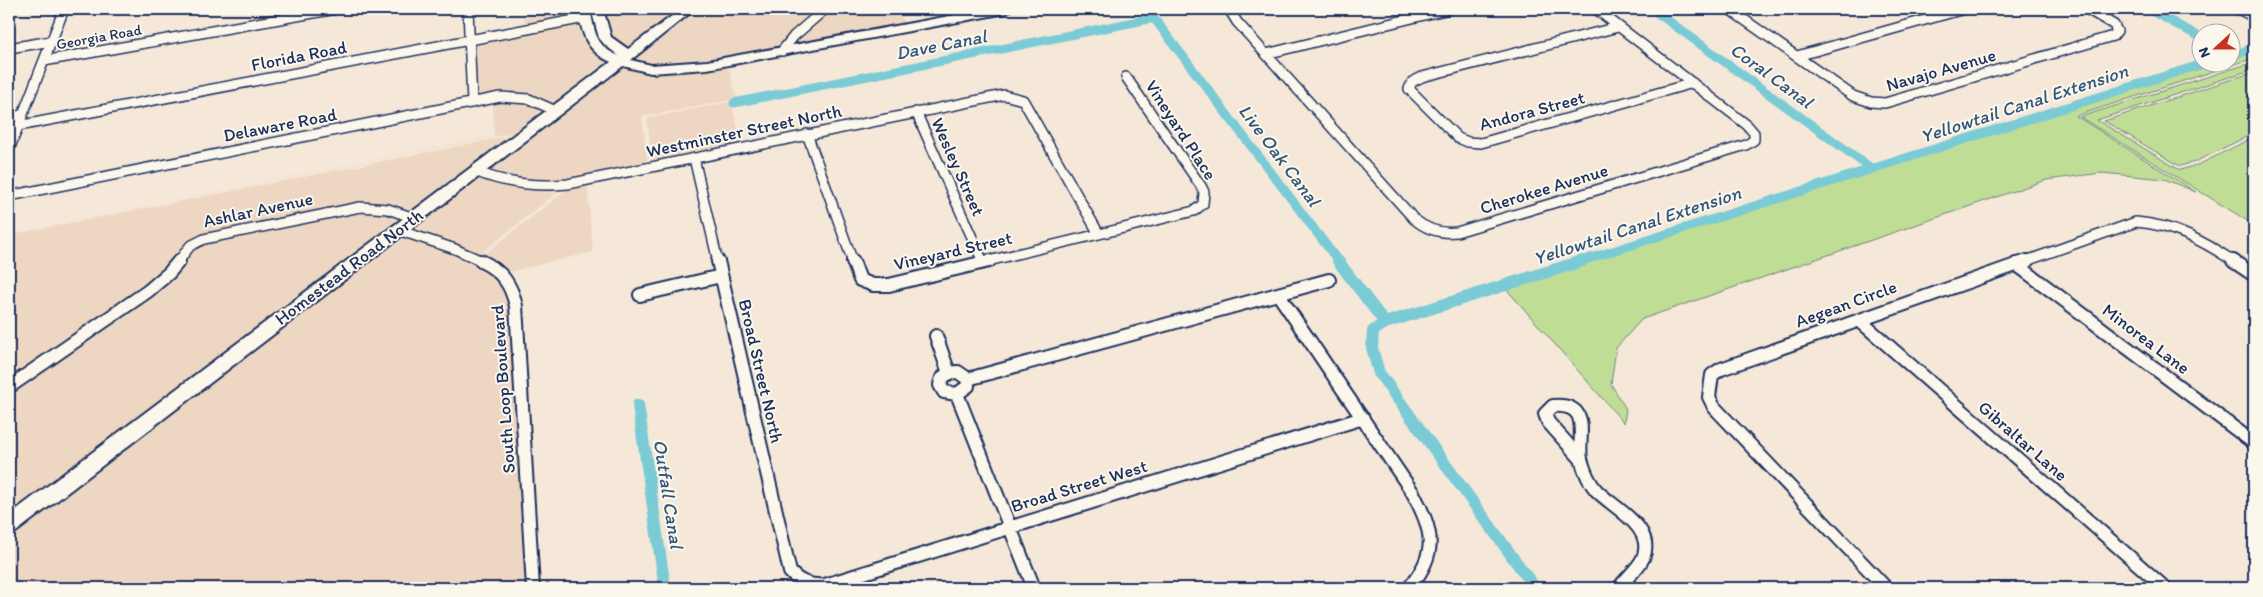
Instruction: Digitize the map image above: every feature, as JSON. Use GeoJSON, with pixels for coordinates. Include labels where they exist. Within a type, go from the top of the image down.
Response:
{"type":"FeatureCollection","features":[{"type":"Feature","properties":{"kind":"main road"},"geometry":{"type":"LineString","coordinates":[[597,9],[602,36],[626,58]]}},
{"type":"Feature","properties":{"kind":"main road","name":"Homestead Road North"},"geometry":{"type":"LineString","coordinates":[[9,526],[689,9]]}},
{"type":"Feature","properties":{"kind":"main road"},"geometry":{"type":"LineString","coordinates":[[584,13],[588,32],[598,49],[604,54],[626,58],[652,69],[702,66],[959,13],[1006,9]]}},
{"type":"Feature","properties":{"kind":"street"},"geometry":{"type":"LineString","coordinates":[[9,150],[64,9]]}},
{"type":"Feature","properties":{"kind":"street","name":"Georgia Road"},"geometry":{"type":"LineString","coordinates":[[44,61],[336,9]]}},
{"type":"Feature","properties":{"kind":"street"},"geometry":{"type":"LineString","coordinates":[[468,9],[472,103]]}},
{"type":"Feature","properties":{"kind":"street"},"geometry":{"type":"LineString","coordinates":[[782,51],[794,36],[825,9]]}},
{"type":"Feature","properties":{"kind":"street","name":"Cherokee Avenue"},"geometry":{"type":"LineString","coordinates":[[1229,9],[1266,54],[1414,219],[1432,232],[1444,234],[1457,232],[1746,145],[1754,140],[1754,133],[1747,125],[1596,9]]}},
{"type":"Feature","properties":{"kind":"street"},"geometry":{"type":"LineString","coordinates":[[1266,54],[1449,9]]}},
{"type":"Feature","properties":{"kind":"street","name":"Navajo Avenue"},"geometry":{"type":"LineString","coordinates":[[1729,9],[1854,96],[1867,102],[1890,103],[2113,36],[2117,31],[2114,25],[2087,9]]}},
{"type":"Feature","properties":{"kind":"street"},"geometry":{"type":"LineString","coordinates":[[1797,56],[1964,9]]}},
{"type":"Feature","properties":{"kind":"street"},"geometry":{"type":"LineString","coordinates":[[2238,9],[2254,17]]}},
{"type":"Feature","properties":{"kind":"street","name":"Florida Road"},"geometry":{"type":"LineString","coordinates":[[18,126],[470,40],[584,13]]}},
{"type":"Feature","properties":{"kind":"street","name":"Andora Street"},"geometry":{"type":"LineString","coordinates":[[1618,27],[1422,77],[1412,82],[1409,89],[1458,138],[1468,142],[1481,143],[1692,84]]}},
{"type":"Feature","properties":{"kind":"street"},"geometry":{"type":"LineString","coordinates":[[9,48],[52,41]]}},
{"type":"Feature","properties":{"kind":"street","name":"Vineyard Place"},"geometry":{"type":"LineString","coordinates":[[1126,77],[1201,186],[1204,192],[1203,204]]}},
{"type":"Feature","properties":{"kind":"street","name":"Westminster Street North"},"geometry":{"type":"LineString","coordinates":[[475,171],[493,179],[517,184],[552,186],[1004,95],[1021,99],[1053,151],[1099,234]]}},
{"type":"Feature","properties":{"kind":"street","name":"Delaware Road"},"geometry":{"type":"LineString","coordinates":[[9,196],[514,96],[543,103],[556,111]]}},
{"type":"Feature","properties":{"kind":"street","name":"Wesley Street"},"geometry":{"type":"LineString","coordinates":[[916,112],[983,262]]}},
{"type":"Feature","properties":{"kind":"street"},"geometry":{"type":"LineString","coordinates":[[9,117],[23,115]]}},
{"type":"Feature","properties":{"kind":"street","name":"Vineyard Street"},"geometry":{"type":"LineString","coordinates":[[807,134],[860,280],[873,286],[889,285],[1194,211],[1203,204]]}},
{"type":"Feature","properties":{"kind":"street","name":"Broad Street North"},"geometry":{"type":"LineString","coordinates":[[694,158],[790,572],[796,579],[806,584]]}},
{"type":"Feature","properties":{"kind":"street","name":"Ashlar Avenue"},"geometry":{"type":"LineString","coordinates":[[9,387],[148,291],[169,273],[190,246],[204,239],[360,207],[388,209],[414,218]]}},
{"type":"Feature","properties":{"kind":"street","name":"Aegean Circle"},"geometry":{"type":"LineString","coordinates":[[1886,588],[1723,418],[1708,397],[1712,375],[1721,369],[2136,222],[2166,224],[2185,232],[2254,276]]}},
{"type":"Feature","properties":{"kind":"street","name":"South Loop Boulevard"},"geometry":{"type":"LineString","coordinates":[[398,230],[489,264],[504,276],[513,293],[516,306],[533,588]]}},
{"type":"Feature","properties":{"kind":"street","name":"Minorea Lane"},"geometry":{"type":"LineString","coordinates":[[2016,264],[2254,443]]}},
{"type":"Feature","properties":{"kind":"street"},"geometry":{"type":"LineString","coordinates":[[640,296],[721,276]]}},
{"type":"Feature","properties":{"kind":"street"},"geometry":{"type":"LineString","coordinates":[[968,379],[1328,280]]}},
{"type":"Feature","properties":{"kind":"street"},"geometry":{"type":"LineString","coordinates":[[1278,294],[1425,513],[1431,531],[1430,556],[1425,568],[1409,588]]}},
{"type":"Feature","properties":{"kind":"street","name":"Gibraltar Lane"},"geometry":{"type":"LineString","coordinates":[[1858,320],[2165,588]]}},
{"type":"Feature","properties":{"kind":"street"},"geometry":{"type":"LineString","coordinates":[[936,336],[949,373]]}},
{"type":"Feature","properties":{"kind":"street"},"geometry":{"type":"LineString","coordinates":[[958,372],[968,379],[968,386],[957,394],[948,393],[941,389],[940,382],[949,373],[958,372]]}},
{"type":"Feature","properties":{"kind":"street"},"geometry":{"type":"LineString","coordinates":[[957,394],[1034,588]]}},
{"type":"Feature","properties":{"kind":"street","name":"Broad Street West"},"geometry":{"type":"LineString","coordinates":[[806,584],[814,586],[825,585],[1363,418]]}},
{"type":"Feature","properties":{"kind":"street"},"geometry":{"type":"LineString","coordinates":[[1582,460],[1586,474],[1597,491],[1629,516],[1641,532],[1645,547],[1644,557],[1619,588]]}},
{"type":"Feature","properties":{"kind":"shaded area"},"geometry":{"type":"Polygon","coordinates":[[[523,9],[579,9],[582,28],[587,41],[600,57],[614,62],[522,131],[9,233],[494,136],[493,98],[467,102],[466,40],[525,29],[523,9]]]}},
{"type":"Feature","properties":{"kind":"shaded area"},"geometry":{"type":"Polygon","coordinates":[[[597,9],[825,9],[782,51],[727,62],[737,99],[642,117],[648,167],[568,184],[475,258],[510,284],[533,588],[9,588],[9,235],[525,133],[629,55],[602,36],[597,9]]]}},
{"type":"Feature","properties":{"kind":"shaded area"},"geometry":{"type":"Polygon","coordinates":[[[830,9],[898,9],[906,26],[789,48],[798,37],[830,9]]]}},
{"type":"Feature","properties":{"kind":"shaded area"},"geometry":{"type":"Polygon","coordinates":[[[731,102],[743,146],[653,165],[647,118],[731,102]]]}},
{"type":"Feature","properties":{"kind":"shaded area"},"geometry":{"type":"Polygon","coordinates":[[[587,182],[593,252],[508,272],[482,256],[571,186],[587,182]]]}},
{"type":"Feature","properties":{"kind":"green space"},"geometry":{"type":"Polygon","coordinates":[[[2254,46],[2254,58],[2240,63],[2240,50],[2254,46]]]}},
{"type":"Feature","properties":{"kind":"green space"},"geometry":{"type":"Polygon","coordinates":[[[2254,62],[2254,69],[2097,120],[2180,170],[2200,164],[2254,137],[2254,225],[2080,117],[2222,72],[2240,72],[2240,66],[2254,62]]]}},
{"type":"Feature","properties":{"kind":"green space"},"geometry":{"type":"Polygon","coordinates":[[[2190,66],[2190,72],[2211,72],[2076,116],[2196,192],[2164,179],[2102,173],[2046,180],[1642,319],[1616,348],[1611,384],[1626,409],[1624,423],[1501,283],[2190,66]]]}},
{"type":"Feature","properties":{"kind":"green space"},"geometry":{"type":"Polygon","coordinates":[[[2254,72],[2254,133],[2195,162],[2180,166],[2104,121],[2254,72]]]}},
{"type":"Feature","properties":{"kind":"waterway","name":"Live Oak Canal"},"geometry":{"type":"LineString","coordinates":[[1147,9],[1154,18]]}},
{"type":"Feature","properties":{"kind":"waterway","name":"Coral Canal"},"geometry":{"type":"LineString","coordinates":[[1652,9],[1872,169]]}},
{"type":"Feature","properties":{"kind":"waterway"},"geometry":{"type":"LineString","coordinates":[[2148,9],[2190,32]]}},
{"type":"Feature","properties":{"kind":"waterway","name":"Dave Canal"},"geometry":{"type":"LineString","coordinates":[[734,103],[1154,18]]}},
{"type":"Feature","properties":{"kind":"waterway","name":"Live Oak Canal"},"geometry":{"type":"LineString","coordinates":[[1154,18],[1339,262]]}},
{"type":"Feature","properties":{"kind":"waterway","name":"Yellowtail Canal Extension"},"geometry":{"type":"LineString","coordinates":[[2240,53],[2254,48]]}},
{"type":"Feature","properties":{"kind":"waterway","name":"Yellowtail Canal Extension"},"geometry":{"type":"LineString","coordinates":[[1872,169],[2190,68]]}},
{"type":"Feature","properties":{"kind":"waterway","name":"Yellowtail Canal Extension"},"geometry":{"type":"LineString","coordinates":[[1578,262],[1872,169]]}},
{"type":"Feature","properties":{"kind":"waterway","name":"Live Oak Canal"},"geometry":{"type":"LineString","coordinates":[[1338,261],[1385,323]]}},
{"type":"Feature","properties":{"kind":"waterway","name":"Yellowtail Canal Extension"},"geometry":{"type":"LineString","coordinates":[[1385,323],[1582,261]]}},
{"type":"Feature","properties":{"kind":"waterway","name":"Yellowtail Canal Extension"},"geometry":{"type":"LineString","coordinates":[[1385,323],[1373,331],[1372,348],[1379,373],[1535,588]]}},
{"type":"Feature","properties":{"kind":"waterway","name":"Outfall Canal"},"geometry":{"type":"LineString","coordinates":[[638,405],[665,588]]}}]}
